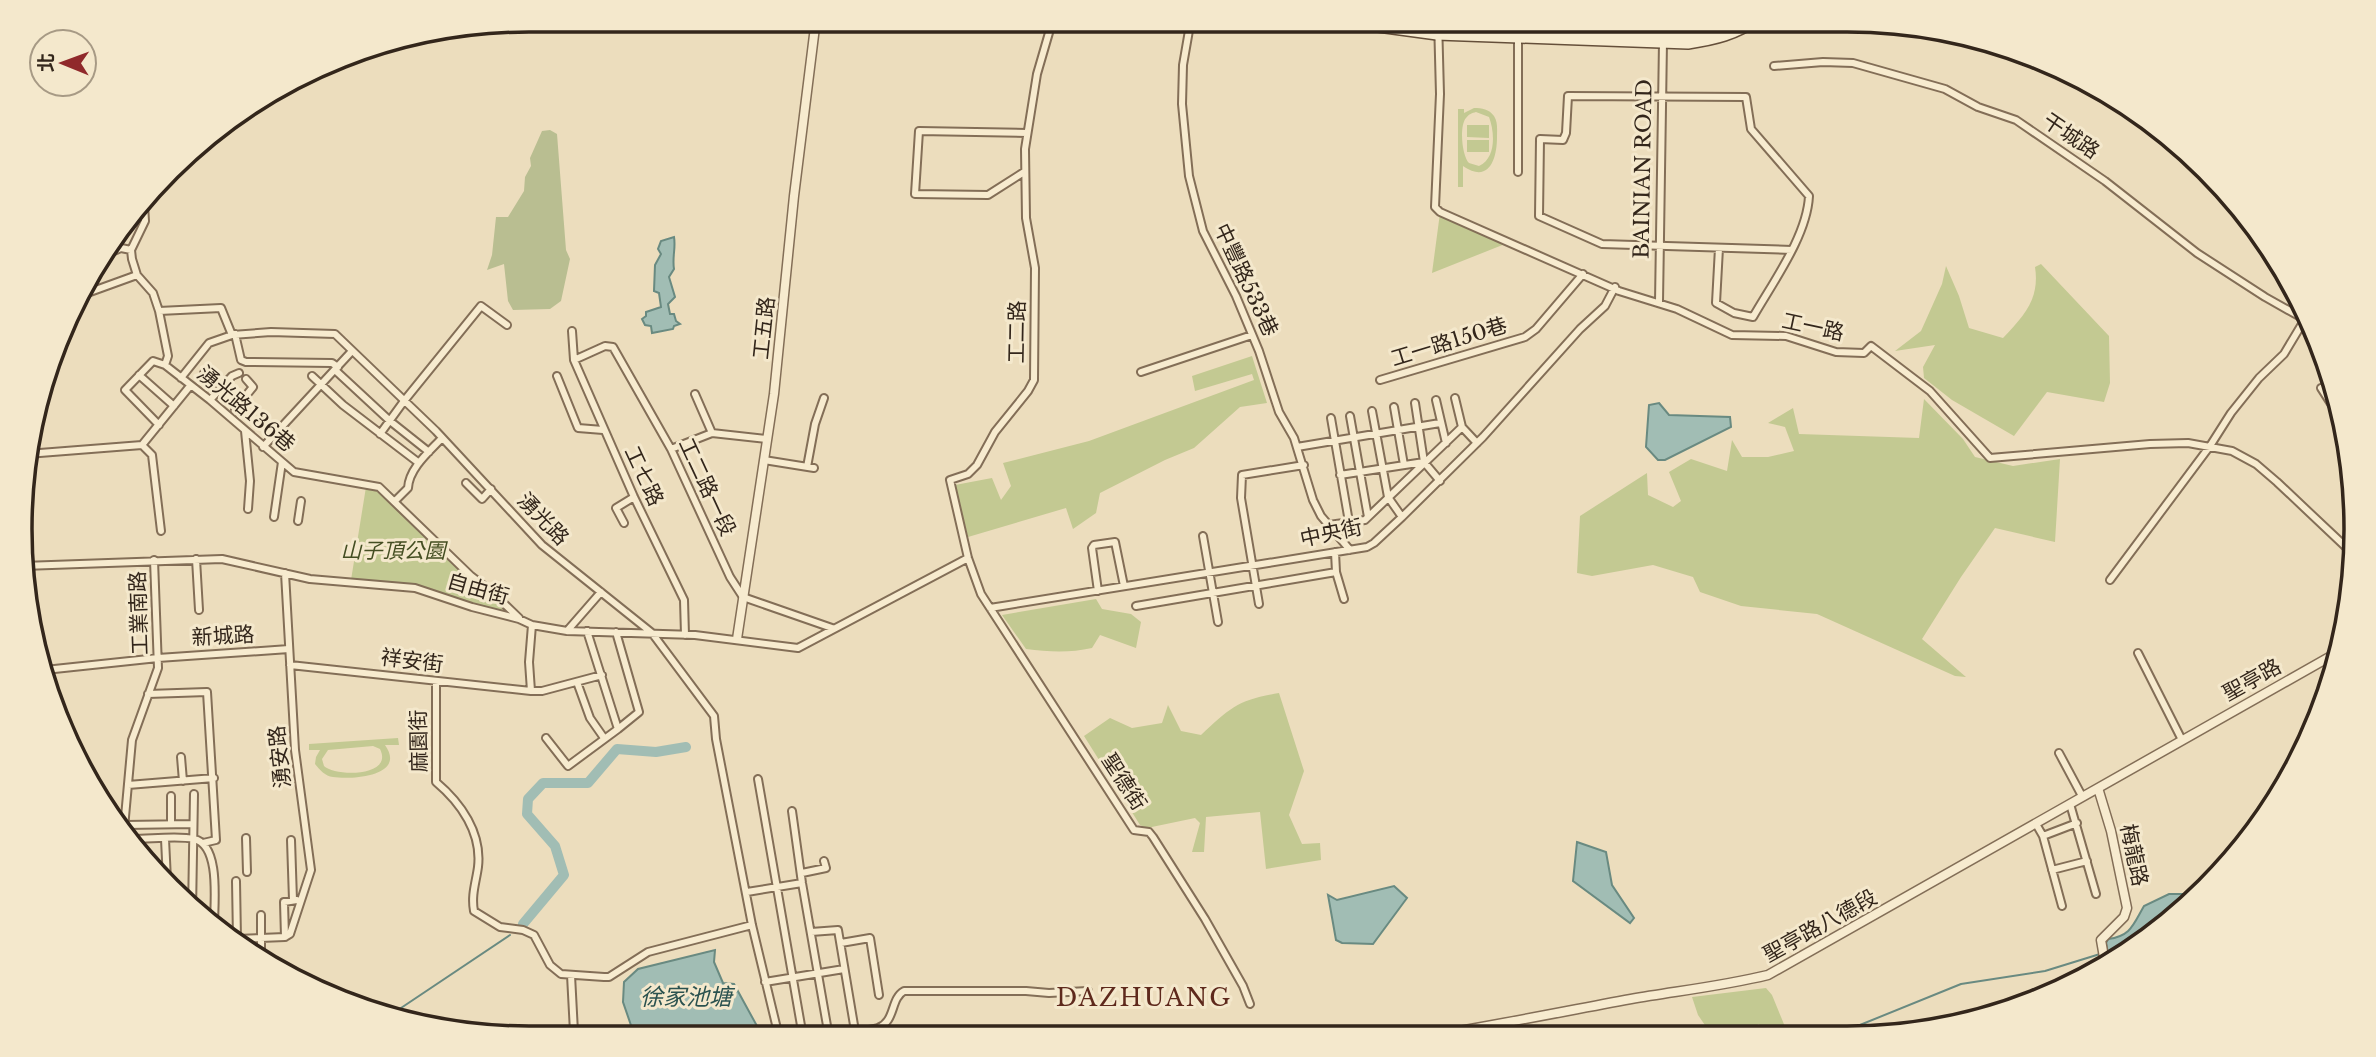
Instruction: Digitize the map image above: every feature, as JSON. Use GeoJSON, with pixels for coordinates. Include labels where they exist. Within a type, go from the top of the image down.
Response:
{"type":"FeatureCollection","features":[{"type":"Feature","properties":{"kind":"main road"},"geometry":{"type":"LineString","coordinates":[[1495,32],[1663,39],[1688,44],[1719,39],[1737,32]]}},
{"type":"Feature","properties":{"kind":"main road"},"geometry":{"type":"LineString","coordinates":[[1663,39],[1711,32]]}},
{"type":"Feature","properties":{"kind":"street","name":"工五路"},"geometry":{"type":"LineString","coordinates":[[737,639],[783,316],[799,148],[814,32]]}},
{"type":"Feature","properties":{"kind":"street","name":"工二路"},"geometry":{"type":"LineString","coordinates":[[990,608],[981,594],[968,558],[950,480],[968,474],[977,465],[995,432],[1034,380],[1035,268],[1026,218],[1024,172],[1027,133],[1037,74],[1049,32]]}},
{"type":"Feature","properties":{"kind":"street","name":"中豐路533巷"},"geometry":{"type":"LineString","coordinates":[[1189,32],[1183,65],[1182,104],[1189,176],[1203,231],[1252,335],[1279,412],[1304,465],[1313,500],[1329,526],[1350,550]]}},
{"type":"Feature","properties":{"kind":"street","name":"工一路"},"geometry":{"type":"LineString","coordinates":[[1437,32],[1440,94],[1434,207],[1440,212],[1619,291],[1659,302],[1732,335],[1786,335],[1836,352],[1864,353],[1871,346],[1930,391],[1990,458],[2188,443],[2240,454],[2256,464],[2343,545]]}},
{"type":"Feature","properties":{"kind":"street"},"geometry":{"type":"LineString","coordinates":[[1587,32],[1588,36]]}},
{"type":"Feature","properties":{"kind":"street"},"geometry":{"type":"LineString","coordinates":[[1518,34],[1518,172]]}},
{"type":"Feature","properties":{"kind":"street","name":"BAINIAN ROAD"},"geometry":{"type":"LineString","coordinates":[[1659,302],[1663,39]]}},
{"type":"Feature","properties":{"kind":"street","name":"干城路"},"geometry":{"type":"LineString","coordinates":[[1774,66],[1823,62],[1853,63],[1945,89],[1978,107],[2016,120],[2105,181],[2197,253],[2295,314]]}},
{"type":"Feature","properties":{"kind":"street"},"geometry":{"type":"LineString","coordinates":[[1719,248],[1716,303],[1734,313],[1754,317],[1792,250],[1808,211],[1808,196],[1751,129],[1745,97],[1568,96],[1566,133],[1563,140],[1540,139],[1539,216],[1602,244],[1792,250]]}},
{"type":"Feature","properties":{"kind":"street"},"geometry":{"type":"LineString","coordinates":[[1024,172],[988,195],[915,194],[919,131],[1027,133]]}},
{"type":"Feature","properties":{"kind":"street"},"geometry":{"type":"LineString","coordinates":[[145,213],[145,221],[131,250],[132,260],[137,275],[153,293],[159,311],[221,308],[234,335],[241,360],[246,362],[332,363],[356,390],[429,452]]}},
{"type":"Feature","properties":{"kind":"street"},"geometry":{"type":"LineString","coordinates":[[117,250],[131,250]]}},
{"type":"Feature","properties":{"kind":"street","name":"工一路150巷"},"geometry":{"type":"LineString","coordinates":[[1380,380],[1525,337],[1536,329],[1583,274]]}},
{"type":"Feature","properties":{"kind":"street"},"geometry":{"type":"LineString","coordinates":[[92,291],[137,275]]}},
{"type":"Feature","properties":{"kind":"street","name":"中央街"},"geometry":{"type":"LineString","coordinates":[[990,608],[1367,547],[1478,443],[1580,329],[1605,306],[1615,287]]}},
{"type":"Feature","properties":{"kind":"street"},"geometry":{"type":"LineString","coordinates":[[380,434],[481,306],[507,325]]}},
{"type":"Feature","properties":{"kind":"street","name":"湧光路136巷"},"geometry":{"type":"LineString","coordinates":[[159,311],[168,356],[164,365],[210,400],[294,472],[379,487],[519,619]]}},
{"type":"Feature","properties":{"kind":"street"},"geometry":{"type":"LineString","coordinates":[[2110,580],[2210,446],[2231,413],[2284,354],[2301,326]]}},
{"type":"Feature","properties":{"kind":"street","name":"工七路"},"geometry":{"type":"LineString","coordinates":[[572,331],[574,360],[603,430],[684,600],[685,635]]}},
{"type":"Feature","properties":{"kind":"street","name":"湧光路"},"geometry":{"type":"LineString","coordinates":[[234,335],[271,332],[335,334],[442,438],[542,545],[652,634],[715,716],[716,739],[752,925],[776,1026]]}},
{"type":"Feature","properties":{"kind":"street"},"geometry":{"type":"LineString","coordinates":[[181,378],[209,343],[234,335]]}},
{"type":"Feature","properties":{"kind":"street"},"geometry":{"type":"LineString","coordinates":[[1141,372],[1252,335]]}},
{"type":"Feature","properties":{"kind":"street","name":"工二路一段"},"geometry":{"type":"LineString","coordinates":[[574,360],[605,346],[613,346],[671,449],[730,577],[743,597]]}},
{"type":"Feature","properties":{"kind":"street"},"geometry":{"type":"LineString","coordinates":[[263,447],[352,351]]}},
{"type":"Feature","properties":{"kind":"street"},"geometry":{"type":"LineString","coordinates":[[159,425],[125,390],[153,360],[164,365]]}},
{"type":"Feature","properties":{"kind":"street"},"geometry":{"type":"LineString","coordinates":[[204,373],[241,402]]}},
{"type":"Feature","properties":{"kind":"street"},"geometry":{"type":"LineString","coordinates":[[210,400],[232,376],[239,373]]}},
{"type":"Feature","properties":{"kind":"street"},"geometry":{"type":"LineString","coordinates":[[139,375],[174,406]]}},
{"type":"Feature","properties":{"kind":"street"},"geometry":{"type":"LineString","coordinates":[[312,376],[343,405],[419,463]]}},
{"type":"Feature","properties":{"kind":"street"},"geometry":{"type":"LineString","coordinates":[[557,376],[578,428],[603,430]]}},
{"type":"Feature","properties":{"kind":"street"},"geometry":{"type":"LineString","coordinates":[[235,409],[253,387],[246,379]]}},
{"type":"Feature","properties":{"kind":"street"},"geometry":{"type":"LineString","coordinates":[[38,453],[142,445],[191,386]]}},
{"type":"Feature","properties":{"kind":"street"},"geometry":{"type":"LineString","coordinates":[[2321,388],[2327,398]]}},
{"type":"Feature","properties":{"kind":"street"},"geometry":{"type":"LineString","coordinates":[[695,394],[712,433]]}},
{"type":"Feature","properties":{"kind":"street"},"geometry":{"type":"LineString","coordinates":[[764,460],[810,468],[815,424],[824,398]]}},
{"type":"Feature","properties":{"kind":"street"},"geometry":{"type":"LineString","coordinates":[[1455,398],[1462,427],[1478,443]]}},
{"type":"Feature","properties":{"kind":"street"},"geometry":{"type":"LineString","coordinates":[[1436,400],[1446,443]]}},
{"type":"Feature","properties":{"kind":"street"},"geometry":{"type":"LineString","coordinates":[[1415,403],[1424,462],[1440,481]]}},
{"type":"Feature","properties":{"kind":"street"},"geometry":{"type":"LineString","coordinates":[[1394,407],[1404,465]]}},
{"type":"Feature","properties":{"kind":"street"},"geometry":{"type":"LineString","coordinates":[[1372,411],[1388,497],[1402,517]]}},
{"type":"Feature","properties":{"kind":"street"},"geometry":{"type":"LineString","coordinates":[[1350,416],[1368,517]]}},
{"type":"Feature","properties":{"kind":"street"},"geometry":{"type":"LineString","coordinates":[[1331,418],[1349,522]]}},
{"type":"Feature","properties":{"kind":"street"},"geometry":{"type":"LineString","coordinates":[[1297,447],[1440,423]]}},
{"type":"Feature","properties":{"kind":"street"},"geometry":{"type":"LineString","coordinates":[[1329,526],[1365,520],[1462,427]]}},
{"type":"Feature","properties":{"kind":"street"},"geometry":{"type":"LineString","coordinates":[[245,431],[250,481],[248,509]]}},
{"type":"Feature","properties":{"kind":"street"},"geometry":{"type":"LineString","coordinates":[[671,449],[712,433],[767,439]]}},
{"type":"Feature","properties":{"kind":"street"},"geometry":{"type":"LineString","coordinates":[[395,501],[408,488],[408,482],[419,463],[442,438]]}},
{"type":"Feature","properties":{"kind":"street"},"geometry":{"type":"LineString","coordinates":[[142,445],[152,455],[161,531]]}},
{"type":"Feature","properties":{"kind":"street"},"geometry":{"type":"LineString","coordinates":[[274,517],[282,462]]}},
{"type":"Feature","properties":{"kind":"street"},"geometry":{"type":"LineString","coordinates":[[1340,475],[1424,462]]}},
{"type":"Feature","properties":{"kind":"street"},"geometry":{"type":"LineString","coordinates":[[1259,604],[1241,498],[1242,475],[1304,465]]}},
{"type":"Feature","properties":{"kind":"street"},"geometry":{"type":"LineString","coordinates":[[466,483],[482,499],[491,489]]}},
{"type":"Feature","properties":{"kind":"street"},"geometry":{"type":"LineString","coordinates":[[624,523],[616,508],[634,497]]}},
{"type":"Feature","properties":{"kind":"street"},"geometry":{"type":"LineString","coordinates":[[298,521],[301,501]]}},
{"type":"Feature","properties":{"kind":"street"},"geometry":{"type":"LineString","coordinates":[[1203,536],[1218,622]]}},
{"type":"Feature","properties":{"kind":"street"},"geometry":{"type":"LineString","coordinates":[[1098,591],[1092,548],[1104,543],[1115,542],[1124,586]]}},
{"type":"Feature","properties":{"kind":"street"},"geometry":{"type":"LineString","coordinates":[[1335,552],[1336,572],[1344,599]]}},
{"type":"Feature","properties":{"kind":"street"},"geometry":{"type":"LineString","coordinates":[[743,597],[832,628],[968,558]]}},
{"type":"Feature","properties":{"kind":"street"},"geometry":{"type":"LineString","coordinates":[[196,559],[198,610]]}},
{"type":"Feature","properties":{"kind":"street","name":"自由街"},"geometry":{"type":"LineString","coordinates":[[33,566],[196,559],[240,561],[332,582],[383,587],[404,586],[532,625],[567,631],[685,635],[798,648],[832,628]]}},
{"type":"Feature","properties":{"kind":"street","name":"工業南路"},"geometry":{"type":"LineString","coordinates":[[125,819],[132,740],[158,668],[154,560]]}},
{"type":"Feature","properties":{"kind":"street"},"geometry":{"type":"LineString","coordinates":[[1136,606],[1256,585],[1279,584],[1336,572]]}},
{"type":"Feature","properties":{"kind":"street","name":"湧安路"},"geometry":{"type":"LineString","coordinates":[[285,573],[295,750],[311,870],[296,900],[288,935]]}},
{"type":"Feature","properties":{"kind":"street"},"geometry":{"type":"LineString","coordinates":[[567,631],[601,592]]}},
{"type":"Feature","properties":{"kind":"street","name":"聖德街"},"geometry":{"type":"LineString","coordinates":[[990,608],[1134,830],[1149,832],[1153,836],[1205,919],[1243,986],[1250,1004]]}},
{"type":"Feature","properties":{"kind":"street"},"geometry":{"type":"LineString","coordinates":[[531,691],[529,662],[532,625]]}},
{"type":"Feature","properties":{"kind":"street"},"geometry":{"type":"LineString","coordinates":[[587,631],[618,729]]}},
{"type":"Feature","properties":{"kind":"street"},"geometry":{"type":"LineString","coordinates":[[546,738],[568,766],[639,712],[616,632]]}},
{"type":"Feature","properties":{"kind":"street","name":"新城路"},"geometry":{"type":"LineString","coordinates":[[52,669],[158,658],[289,649]]}},
{"type":"Feature","properties":{"kind":"street"},"geometry":{"type":"LineString","coordinates":[[2138,653],[2182,740]]}},
{"type":"Feature","properties":{"kind":"street","name":"聖亭路"},"geometry":{"type":"LineString","coordinates":[[2182,740],[2328,658]]}},
{"type":"Feature","properties":{"kind":"street","name":"祥安街"},"geometry":{"type":"LineString","coordinates":[[290,665],[531,691],[542,691],[602,675]]}},
{"type":"Feature","properties":{"kind":"street"},"geometry":{"type":"LineString","coordinates":[[578,681],[590,718],[604,738]]}},
{"type":"Feature","properties":{"kind":"street","name":"麻園街"},"geometry":{"type":"LineString","coordinates":[[436,682],[436,782],[463,809],[479,850],[474,885],[474,911],[500,927],[523,930],[534,935],[550,965],[561,974],[571,975]]}},
{"type":"Feature","properties":{"kind":"street"},"geometry":{"type":"LineString","coordinates":[[148,694],[207,692],[216,840],[203,843]]}},
{"type":"Feature","properties":{"kind":"street","name":"聖亭路八德段"},"geometry":{"type":"LineString","coordinates":[[1492,1026],[1768,975],[2182,740]]}},
{"type":"Feature","properties":{"kind":"street"},"geometry":{"type":"LineString","coordinates":[[2059,753],[2082,796]]}},
{"type":"Feature","properties":{"kind":"street"},"geometry":{"type":"LineString","coordinates":[[181,757],[183,781]]}},
{"type":"Feature","properties":{"kind":"street"},"geometry":{"type":"LineString","coordinates":[[128,785],[214,778]]}},
{"type":"Feature","properties":{"kind":"street"},"geometry":{"type":"LineString","coordinates":[[758,779],[801,1026]]}},
{"type":"Feature","properties":{"kind":"street","name":"梅龍路"},"geometry":{"type":"LineString","coordinates":[[2098,788],[2112,831],[2127,908],[2124,917],[2101,940],[2104,954]]}},
{"type":"Feature","properties":{"kind":"street"},"geometry":{"type":"LineString","coordinates":[[192,894],[194,794]]}},
{"type":"Feature","properties":{"kind":"street"},"geometry":{"type":"LineString","coordinates":[[171,796],[171,824]]}},
{"type":"Feature","properties":{"kind":"street"},"geometry":{"type":"LineString","coordinates":[[2070,804],[2096,894]]}},
{"type":"Feature","properties":{"kind":"street"},"geometry":{"type":"LineString","coordinates":[[792,811],[827,1026]]}},
{"type":"Feature","properties":{"kind":"street"},"geometry":{"type":"LineString","coordinates":[[2043,836],[2077,823]]}},
{"type":"Feature","properties":{"kind":"street"},"geometry":{"type":"LineString","coordinates":[[130,826],[193,824]]}},
{"type":"Feature","properties":{"kind":"street"},"geometry":{"type":"LineString","coordinates":[[2036,824],[2043,836],[2062,906]]}},
{"type":"Feature","properties":{"kind":"street"},"geometry":{"type":"LineString","coordinates":[[141,839],[193,838],[203,843],[211,852],[214,865],[215,914]]}},
{"type":"Feature","properties":{"kind":"street"},"geometry":{"type":"LineString","coordinates":[[246,838],[247,872]]}},
{"type":"Feature","properties":{"kind":"street"},"geometry":{"type":"LineString","coordinates":[[165,839],[166,868]]}},
{"type":"Feature","properties":{"kind":"street"},"geometry":{"type":"LineString","coordinates":[[247,939],[288,935],[284,902],[296,900],[290,840]]}},
{"type":"Feature","properties":{"kind":"street"},"geometry":{"type":"LineString","coordinates":[[802,873],[825,868],[824,860]]}},
{"type":"Feature","properties":{"kind":"street"},"geometry":{"type":"LineString","coordinates":[[2052,870],[2087,861]]}},
{"type":"Feature","properties":{"kind":"street"},"geometry":{"type":"LineString","coordinates":[[236,881],[237,931]]}},
{"type":"Feature","properties":{"kind":"street"},"geometry":{"type":"LineString","coordinates":[[747,892],[802,883]]}},
{"type":"Feature","properties":{"kind":"street"},"geometry":{"type":"LineString","coordinates":[[261,915],[261,947]]}},
{"type":"Feature","properties":{"kind":"street"},"geometry":{"type":"LineString","coordinates":[[574,1026],[571,975],[609,977],[648,952],[752,925]]}},
{"type":"Feature","properties":{"kind":"street"},"geometry":{"type":"LineString","coordinates":[[811,932],[838,930],[857,1026]]}},
{"type":"Feature","properties":{"kind":"street"},"geometry":{"type":"LineString","coordinates":[[841,943],[870,938],[879,995]]}},
{"type":"Feature","properties":{"kind":"street"},"geometry":{"type":"LineString","coordinates":[[765,982],[844,969]]}},
{"type":"Feature","properties":{"kind":"street"},"geometry":{"type":"LineString","coordinates":[[881,1026],[891,1018],[897,997],[904,991],[1088,991]]}},
{"type":"Feature","properties":{"kind":"green space"},"geometry":{"type":"Polygon","coordinates":[[[1477,108],[1492,114],[1497,123],[1497,145],[1493,161],[1485,171],[1472,171],[1463,166],[1463,187],[1458,187],[1458,109],[1464,109],[1464,113],[1477,108]],[[1476,112],[1464,122],[1462,141],[1469,163],[1479,166],[1489,157],[1493,137],[1489,117],[1476,112]]]}},
{"type":"Feature","properties":{"kind":"green space"},"geometry":{"type":"Polygon","coordinates":[[[1467,125],[1489,125],[1489,138],[1467,137],[1467,125]]]}},
{"type":"Feature","properties":{"kind":"green space"},"geometry":{"type":"Polygon","coordinates":[[[550,130],[557,134],[566,250],[570,259],[561,301],[550,309],[513,310],[508,301],[504,264],[487,270],[492,255],[496,217],[508,217],[524,191],[525,177],[531,166],[530,158],[542,131],[550,130]]]}},
{"type":"Feature","properties":{"kind":"green space"},"geometry":{"type":"Polygon","coordinates":[[[1467,140],[1489,140],[1489,152],[1467,152],[1467,140]]]}},
{"type":"Feature","properties":{"kind":"green space"},"geometry":{"type":"Polygon","coordinates":[[[1440,213],[1505,244],[1432,273],[1440,213]]]}},
{"type":"Feature","properties":{"kind":"green space"},"geometry":{"type":"Polygon","coordinates":[[[2041,264],[2109,336],[2110,383],[2104,402],[2047,392],[2014,436],[1952,400],[1924,378],[1923,367],[1935,345],[1895,351],[1921,331],[1942,284],[1946,266],[1969,328],[2003,338],[2029,306],[2035,288],[2035,267],[2041,264]]]}},
{"type":"Feature","properties":{"kind":"green space"},"geometry":{"type":"Polygon","coordinates":[[[1252,356],[1267,403],[1240,407],[1194,448],[1100,493],[1096,513],[1073,529],[1066,508],[968,537],[955,485],[992,478],[1001,500],[1011,486],[1003,463],[1089,441],[1254,380],[1252,374],[1195,391],[1192,376],[1252,356]]]}},
{"type":"Feature","properties":{"kind":"green space"},"geometry":{"type":"Polygon","coordinates":[[[1924,399],[1963,439],[1975,457],[2013,466],[2060,459],[2055,542],[1995,528],[1922,639],[1966,677],[1955,676],[1817,614],[1741,606],[1700,592],[1693,577],[1653,565],[1592,576],[1577,573],[1580,516],[1647,473],[1648,495],[1673,507],[1681,501],[1669,472],[1691,459],[1727,471],[1732,440],[1742,457],[1768,457],[1794,451],[1785,427],[1768,423],[1793,408],[1799,434],[1919,438],[1924,399]]]}},
{"type":"Feature","properties":{"kind":"green space","name":"山子頂公園"},"geometry":{"type":"Polygon","coordinates":[[[366,487],[378,488],[505,610],[503,612],[423,588],[351,580],[366,487]]]}},
{"type":"Feature","properties":{"kind":"green space"},"geometry":{"type":"Polygon","coordinates":[[[1096,599],[1102,609],[1131,614],[1141,622],[1136,648],[1100,635],[1092,648],[1084,650],[1059,652],[1026,649],[1002,615],[1096,599]]]}},
{"type":"Feature","properties":{"kind":"green space"},"geometry":{"type":"Polygon","coordinates":[[[1279,693],[1304,771],[1289,815],[1302,844],[1320,843],[1321,860],[1266,869],[1260,812],[1206,817],[1204,852],[1192,852],[1200,823],[1195,818],[1147,828],[1140,825],[1084,736],[1110,718],[1132,728],[1162,723],[1168,705],[1181,731],[1201,735],[1236,706],[1279,693]]]}},
{"type":"Feature","properties":{"kind":"green space"},"geometry":{"type":"Polygon","coordinates":[[[398,738],[399,745],[385,745],[390,755],[389,764],[383,770],[364,776],[342,778],[325,774],[315,764],[320,750],[309,750],[309,744],[398,738]],[[373,746],[328,750],[322,759],[324,766],[330,770],[361,772],[379,765],[382,758],[380,749],[373,746]]]}},
{"type":"Feature","properties":{"kind":"green space"},"geometry":{"type":"Polygon","coordinates":[[[1766,988],[1772,995],[1785,1026],[1706,1026],[1698,1015],[1692,997],[1766,988]]]}},
{"type":"Feature","properties":{"kind":"water"},"geometry":{"type":"Polygon","coordinates":[[[674,237],[674,269],[669,277],[675,297],[668,304],[670,314],[674,314],[680,324],[673,329],[652,333],[651,326],[645,325],[642,319],[646,312],[661,307],[659,293],[654,291],[655,265],[661,254],[658,249],[661,241],[674,237]]]}},
{"type":"Feature","properties":{"kind":"water"},"geometry":{"type":"Polygon","coordinates":[[[1659,403],[1669,415],[1730,417],[1731,427],[1665,460],[1658,460],[1646,447],[1649,405],[1659,403]]]}},
{"type":"Feature","properties":{"kind":"water"},"geometry":{"type":"Polygon","coordinates":[[[1577,842],[1606,852],[1612,885],[1634,918],[1630,923],[1573,881],[1577,842]]]}},
{"type":"Feature","properties":{"kind":"water"},"geometry":{"type":"Polygon","coordinates":[[[1394,886],[1407,898],[1373,944],[1342,943],[1336,940],[1328,895],[1337,900],[1394,886]]]}},
{"type":"Feature","properties":{"kind":"water"},"geometry":{"type":"Polygon","coordinates":[[[2169,894],[2184,894],[2150,923],[2108,952],[2108,939],[2127,932],[2144,906],[2169,894]]]}},
{"type":"Feature","properties":{"kind":"water","name":"徐家池塘"},"geometry":{"type":"Polygon","coordinates":[[[715,950],[714,962],[723,983],[734,984],[757,1026],[631,1026],[623,1002],[624,982],[638,969],[715,950]]]}},
{"type":"Feature","properties":{"kind":"waterway"},"geometry":{"type":"LineString","coordinates":[[523,924],[564,875],[555,846],[527,814],[528,799],[543,783],[588,783],[617,749],[656,752],[686,747]]}},
{"type":"Feature","properties":{"kind":"waterway"},"geometry":{"type":"LineString","coordinates":[[400,1009],[510,935]]}},
{"type":"Feature","properties":{"kind":"waterway"},"geometry":{"type":"LineString","coordinates":[[1859,1025],[1961,984],[2045,971],[2100,954]]}},
{"type":"Feature","properties":{"kind":"district","name":"DAZHUANG"},"geometry":{"type":"Point","coordinates":[1144,997]}}]}
